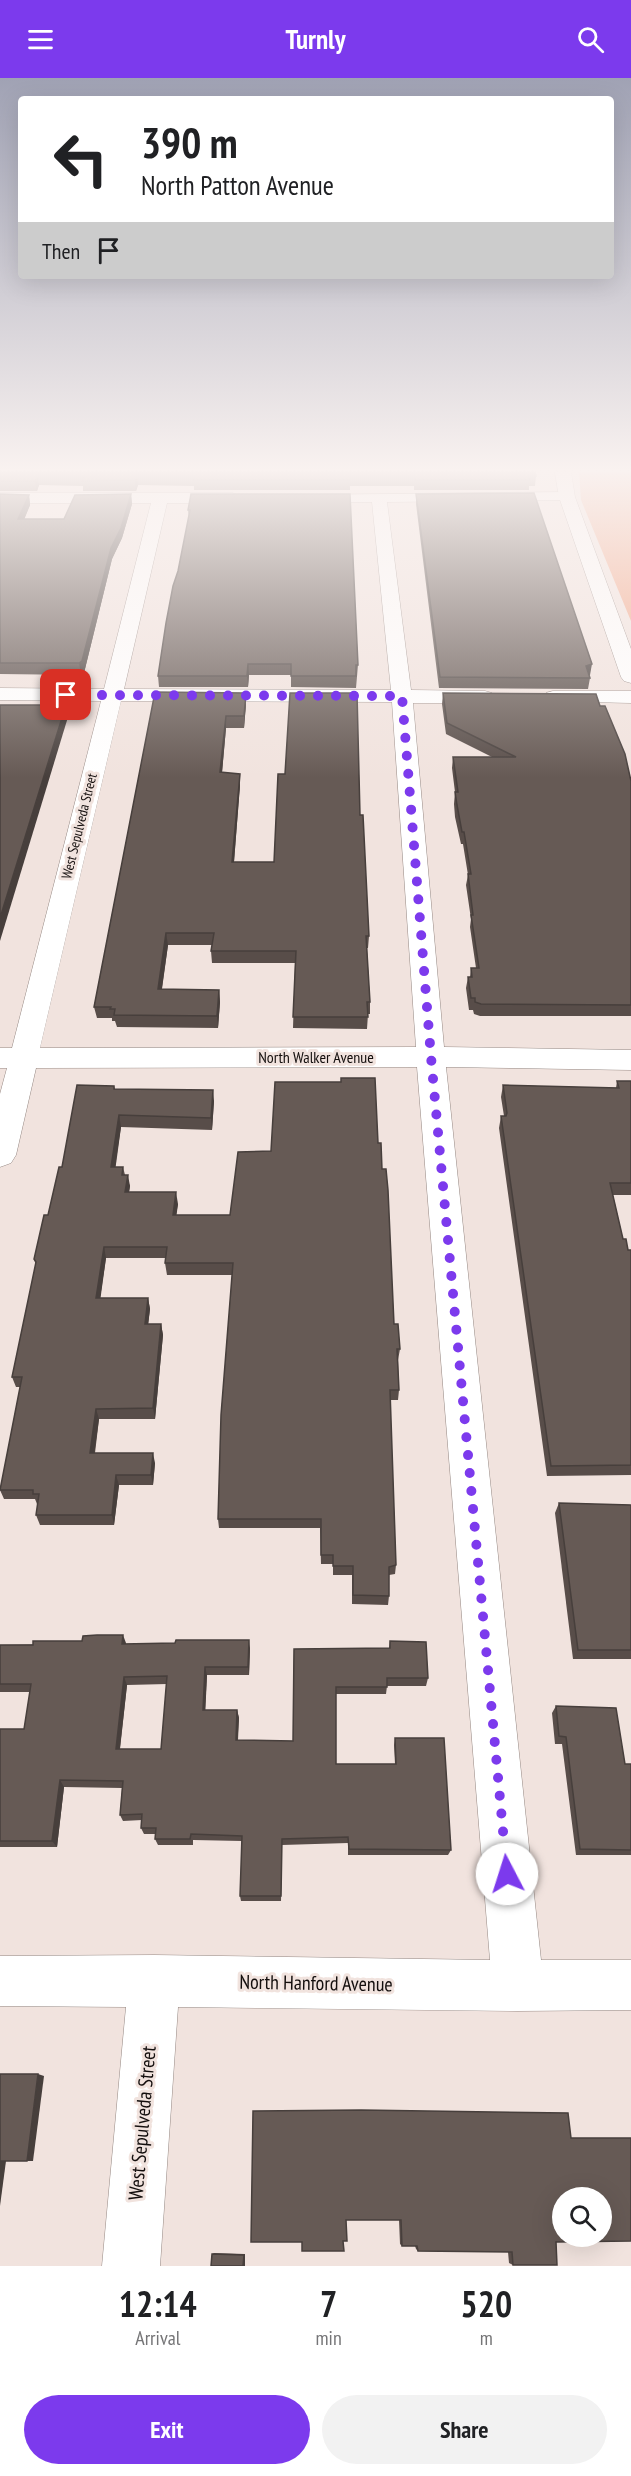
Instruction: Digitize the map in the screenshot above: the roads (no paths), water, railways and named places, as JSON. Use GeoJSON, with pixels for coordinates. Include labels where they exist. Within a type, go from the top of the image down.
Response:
{"type":"FeatureCollection","features":[{"type":"Feature","properties":{"kind":"main road"},"geometry":{"type":"LineString","coordinates":[[594,574],[631,677]]}},
{"type":"Feature","properties":{"kind":"street","name":"West Sepulveda Street"},"geometry":{"type":"LineString","coordinates":[[0,1155],[11,1058],[111,695],[141,574]]}},
{"type":"Feature","properties":{"kind":"street"},"geometry":{"type":"LineString","coordinates":[[388,574],[402,696],[431,1057],[518,1986]]}},
{"type":"Feature","properties":{"kind":"street"},"geometry":{"type":"LineString","coordinates":[[0,694],[505,696]]}},
{"type":"Feature","properties":{"kind":"street"},"geometry":{"type":"LineString","coordinates":[[539,696],[631,696]]}},
{"type":"Feature","properties":{"kind":"street","name":"North Walker Avenue"},"geometry":{"type":"LineString","coordinates":[[11,1058],[431,1057],[631,1060]]}},
{"type":"Feature","properties":{"kind":"street","name":"West Sepulveda Street"},"geometry":{"type":"LineString","coordinates":[[131,2266],[154,1980]]}},
{"type":"Feature","properties":{"kind":"street","name":"North Hanford Avenue"},"geometry":{"type":"LineString","coordinates":[[0,1981],[154,1980],[518,1986],[631,1985]]}}]}
